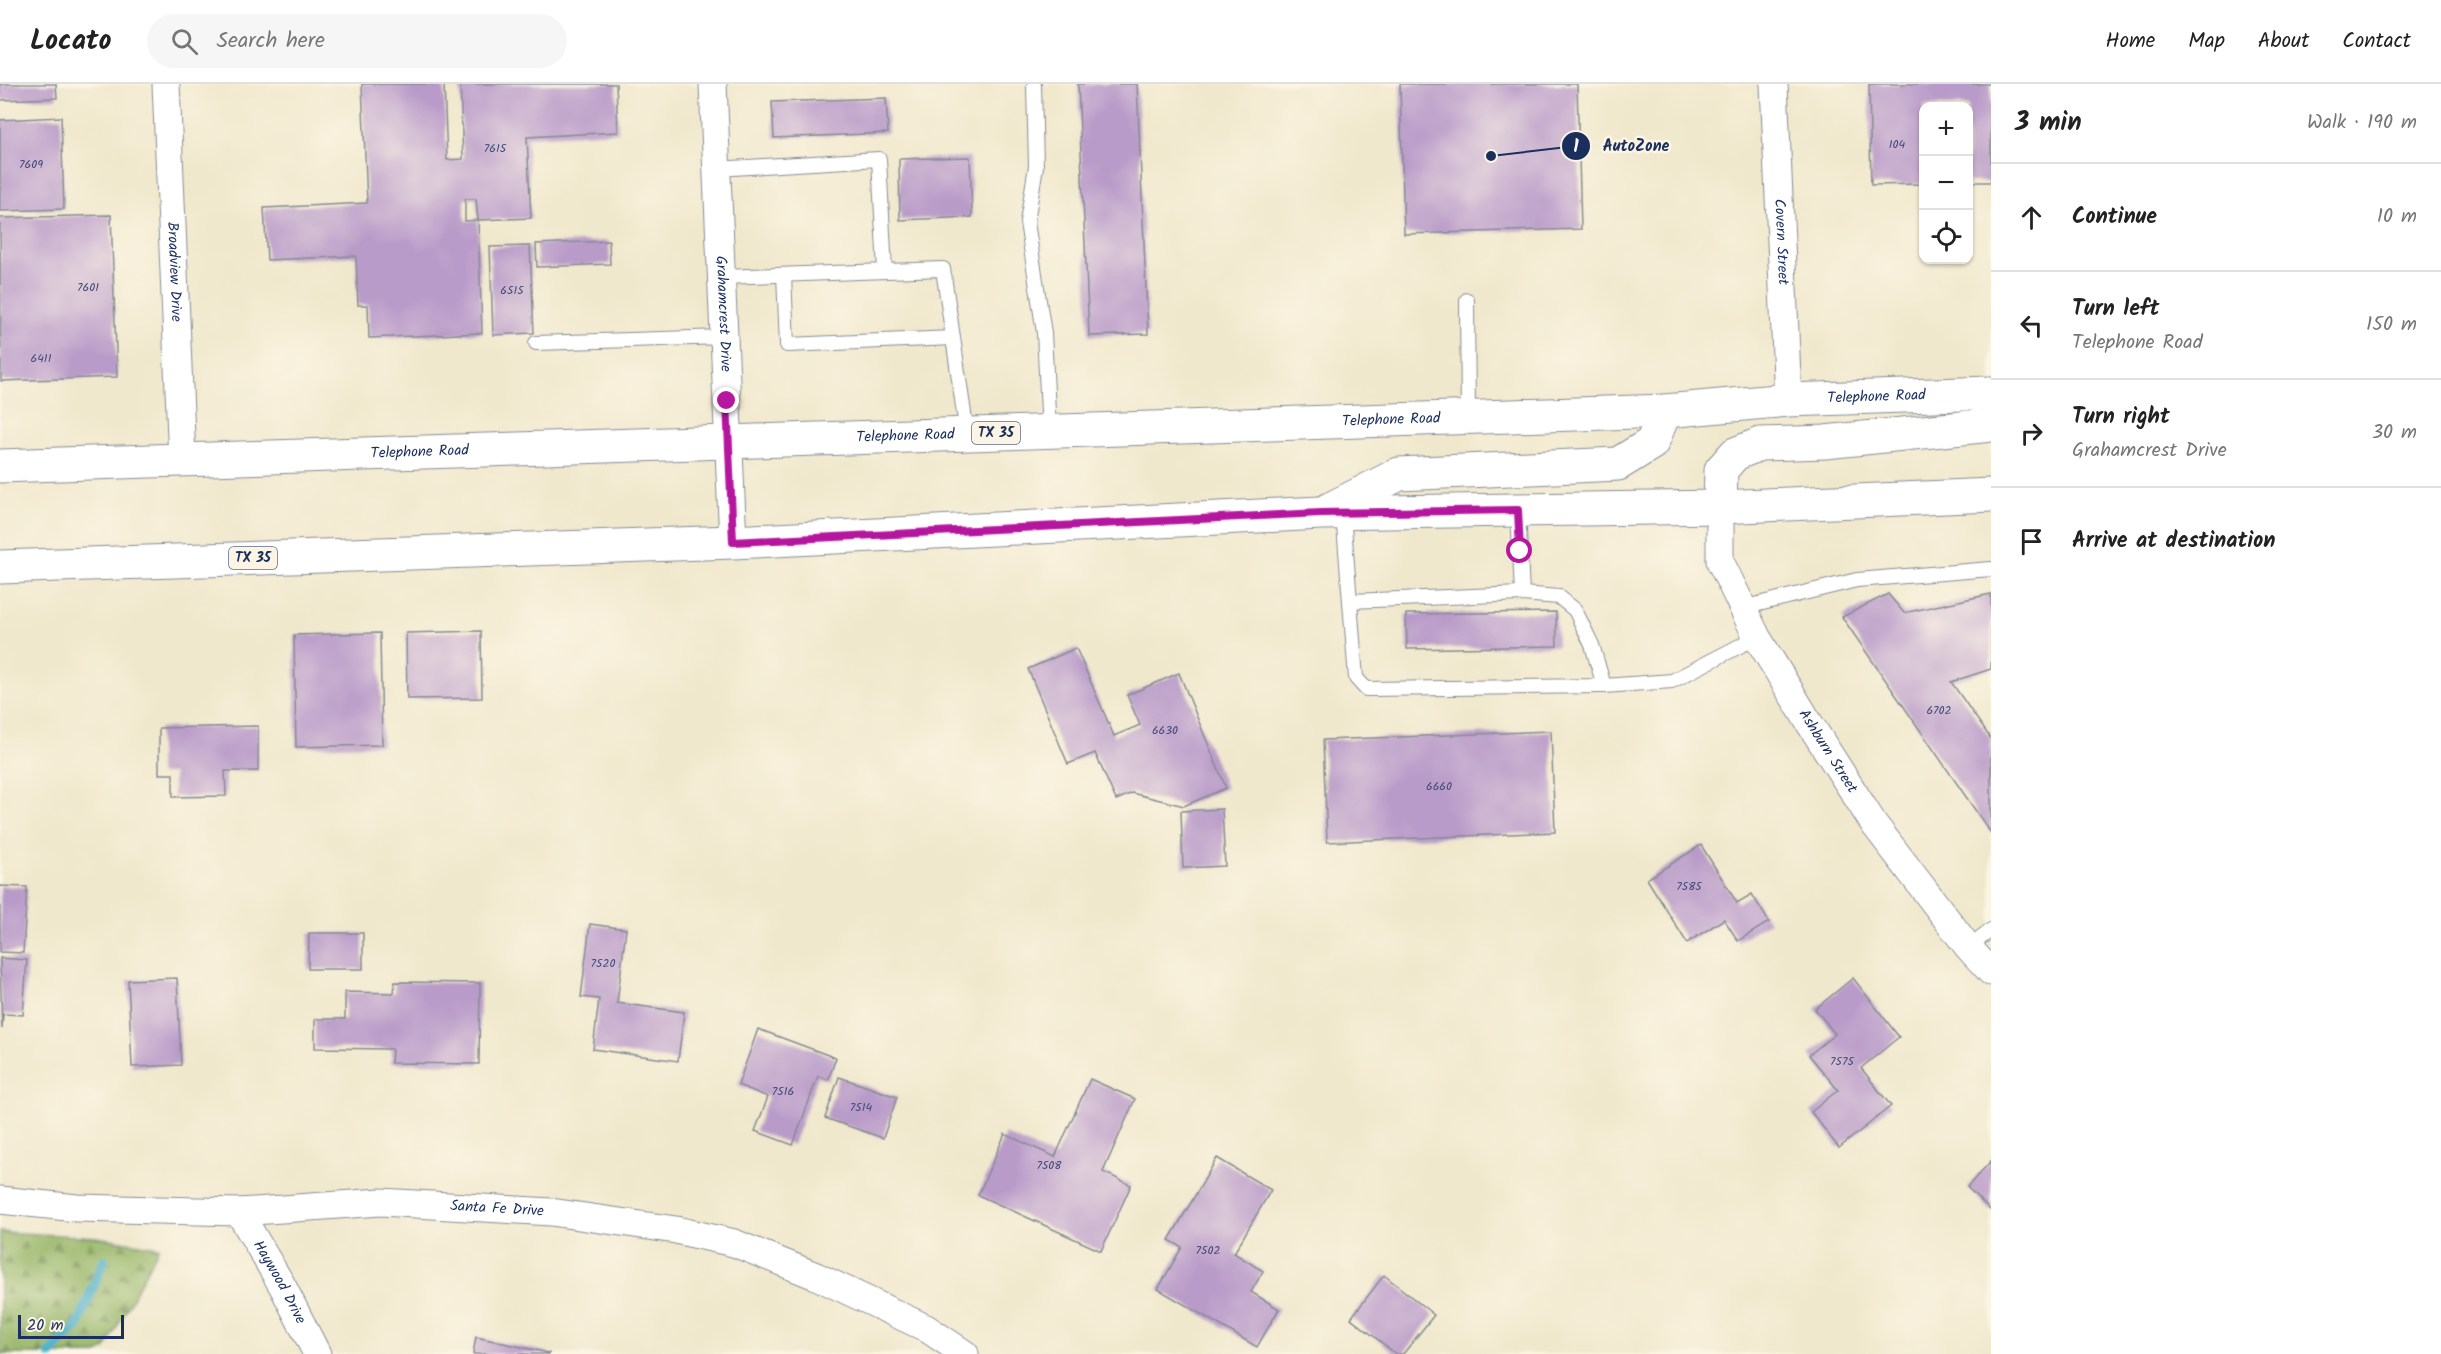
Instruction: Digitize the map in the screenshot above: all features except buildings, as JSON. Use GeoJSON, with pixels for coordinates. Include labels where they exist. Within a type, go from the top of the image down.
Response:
{"type":"FeatureCollection","features":[{"type":"Feature","properties":{"kind":"main road","name":"Telephone Road"},"geometry":{"type":"LineString","coordinates":[[0,466],[1665,411],[1788,400],[1991,393]]}},
{"type":"Feature","properties":{"kind":"main road"},"geometry":{"type":"LineString","coordinates":[[1332,513],[1399,474],[1618,464],[1652,443],[1665,411]]}},
{"type":"Feature","properties":{"kind":"main road"},"geometry":{"type":"LineString","coordinates":[[1720,507],[1721,470],[1735,454],[1760,444],[1825,442],[1991,424]]}},
{"type":"Feature","properties":{"kind":"main road","name":"TX 35"},"geometry":{"type":"LineString","coordinates":[[0,567],[733,542],[1332,513],[1720,507],[1991,495]]}},
{"type":"Feature","properties":{"kind":"street","name":"Broadview Drive"},"geometry":{"type":"LineString","coordinates":[[166,84],[182,460]]}},
{"type":"Feature","properties":{"kind":"street","name":"Grahamcrest Drive"},"geometry":{"type":"LineString","coordinates":[[712,84],[733,542]]}},
{"type":"Feature","properties":{"kind":"street","name":"Covern Street"},"geometry":{"type":"LineString","coordinates":[[1774,84],[1788,400]]}},
{"type":"Feature","properties":{"kind":"street","name":"Ashburn Street"},"geometry":{"type":"LineString","coordinates":[[1720,507],[1720,561],[1757,637],[1874,824],[1968,947],[1991,972]]}},
{"type":"Feature","properties":{"kind":"street","name":"Santa Fe Drive"},"geometry":{"type":"LineString","coordinates":[[0,1200],[77,1208],[239,1212],[381,1202],[551,1212],[676,1230],[734,1243],[816,1276],[926,1328],[965,1354]]}},
{"type":"Feature","properties":{"kind":"street","name":"Haywood Drive"},"geometry":{"type":"LineString","coordinates":[[239,1212],[283,1287],[317,1354]]}},
{"type":"Feature","properties":{"kind":"lane"},"geometry":{"type":"LineString","coordinates":[[1034,85],[1036,166],[1027,222],[1044,333],[1049,432]]}},
{"type":"Feature","properties":{"kind":"lane"},"geometry":{"type":"LineString","coordinates":[[716,169],[879,159],[885,271]]}},
{"type":"Feature","properties":{"kind":"lane"},"geometry":{"type":"LineString","coordinates":[[722,277],[943,269],[967,434]]}},
{"type":"Feature","properties":{"kind":"lane"},"geometry":{"type":"LineString","coordinates":[[784,275],[787,345],[953,338]]}},
{"type":"Feature","properties":{"kind":"lane"},"geometry":{"type":"LineString","coordinates":[[1467,300],[1468,418]]}},
{"type":"Feature","properties":{"kind":"lane"},"geometry":{"type":"LineString","coordinates":[[536,343],[724,338]]}},
{"type":"Feature","properties":{"kind":"lane"},"geometry":{"type":"LineString","coordinates":[[1518,510],[1521,594]]}},
{"type":"Feature","properties":{"kind":"lane"},"geometry":{"type":"LineString","coordinates":[[1332,513],[1350,601],[1356,678],[1366,688],[1604,686],[1672,681],[1757,637]]}},
{"type":"Feature","properties":{"kind":"lane"},"geometry":{"type":"LineString","coordinates":[[1742,608],[1857,580],[1991,569]]}},
{"type":"Feature","properties":{"kind":"lane"},"geometry":{"type":"LineString","coordinates":[[1350,601],[1521,594],[1559,597],[1575,610],[1592,645],[1604,686]]}},
{"type":"Feature","properties":{"kind":"lane"},"geometry":{"type":"LineString","coordinates":[[1968,947],[1991,930]]}},
{"type":"Feature","properties":{"kind":"green space"},"geometry":{"type":"Polygon","coordinates":[[[0,1232],[96,1237],[159,1247],[106,1348],[97,1354],[0,1354],[0,1232]]]}},
{"type":"Feature","properties":{"kind":"waterway"},"geometry":{"type":"LineString","coordinates":[[50,1354],[78,1325],[104,1260]]}},
{"type":"Feature","properties":{"kind":"place","name":"AutoZone"},"geometry":{"type":"Point","coordinates":[1491,156]}},
{"type":"Feature","properties":{"kind":"route"},"geometry":{"type":"LineString","coordinates":[[727,401],[733,542],[1321,513],[1518,510],[1520,551]]}}]}
